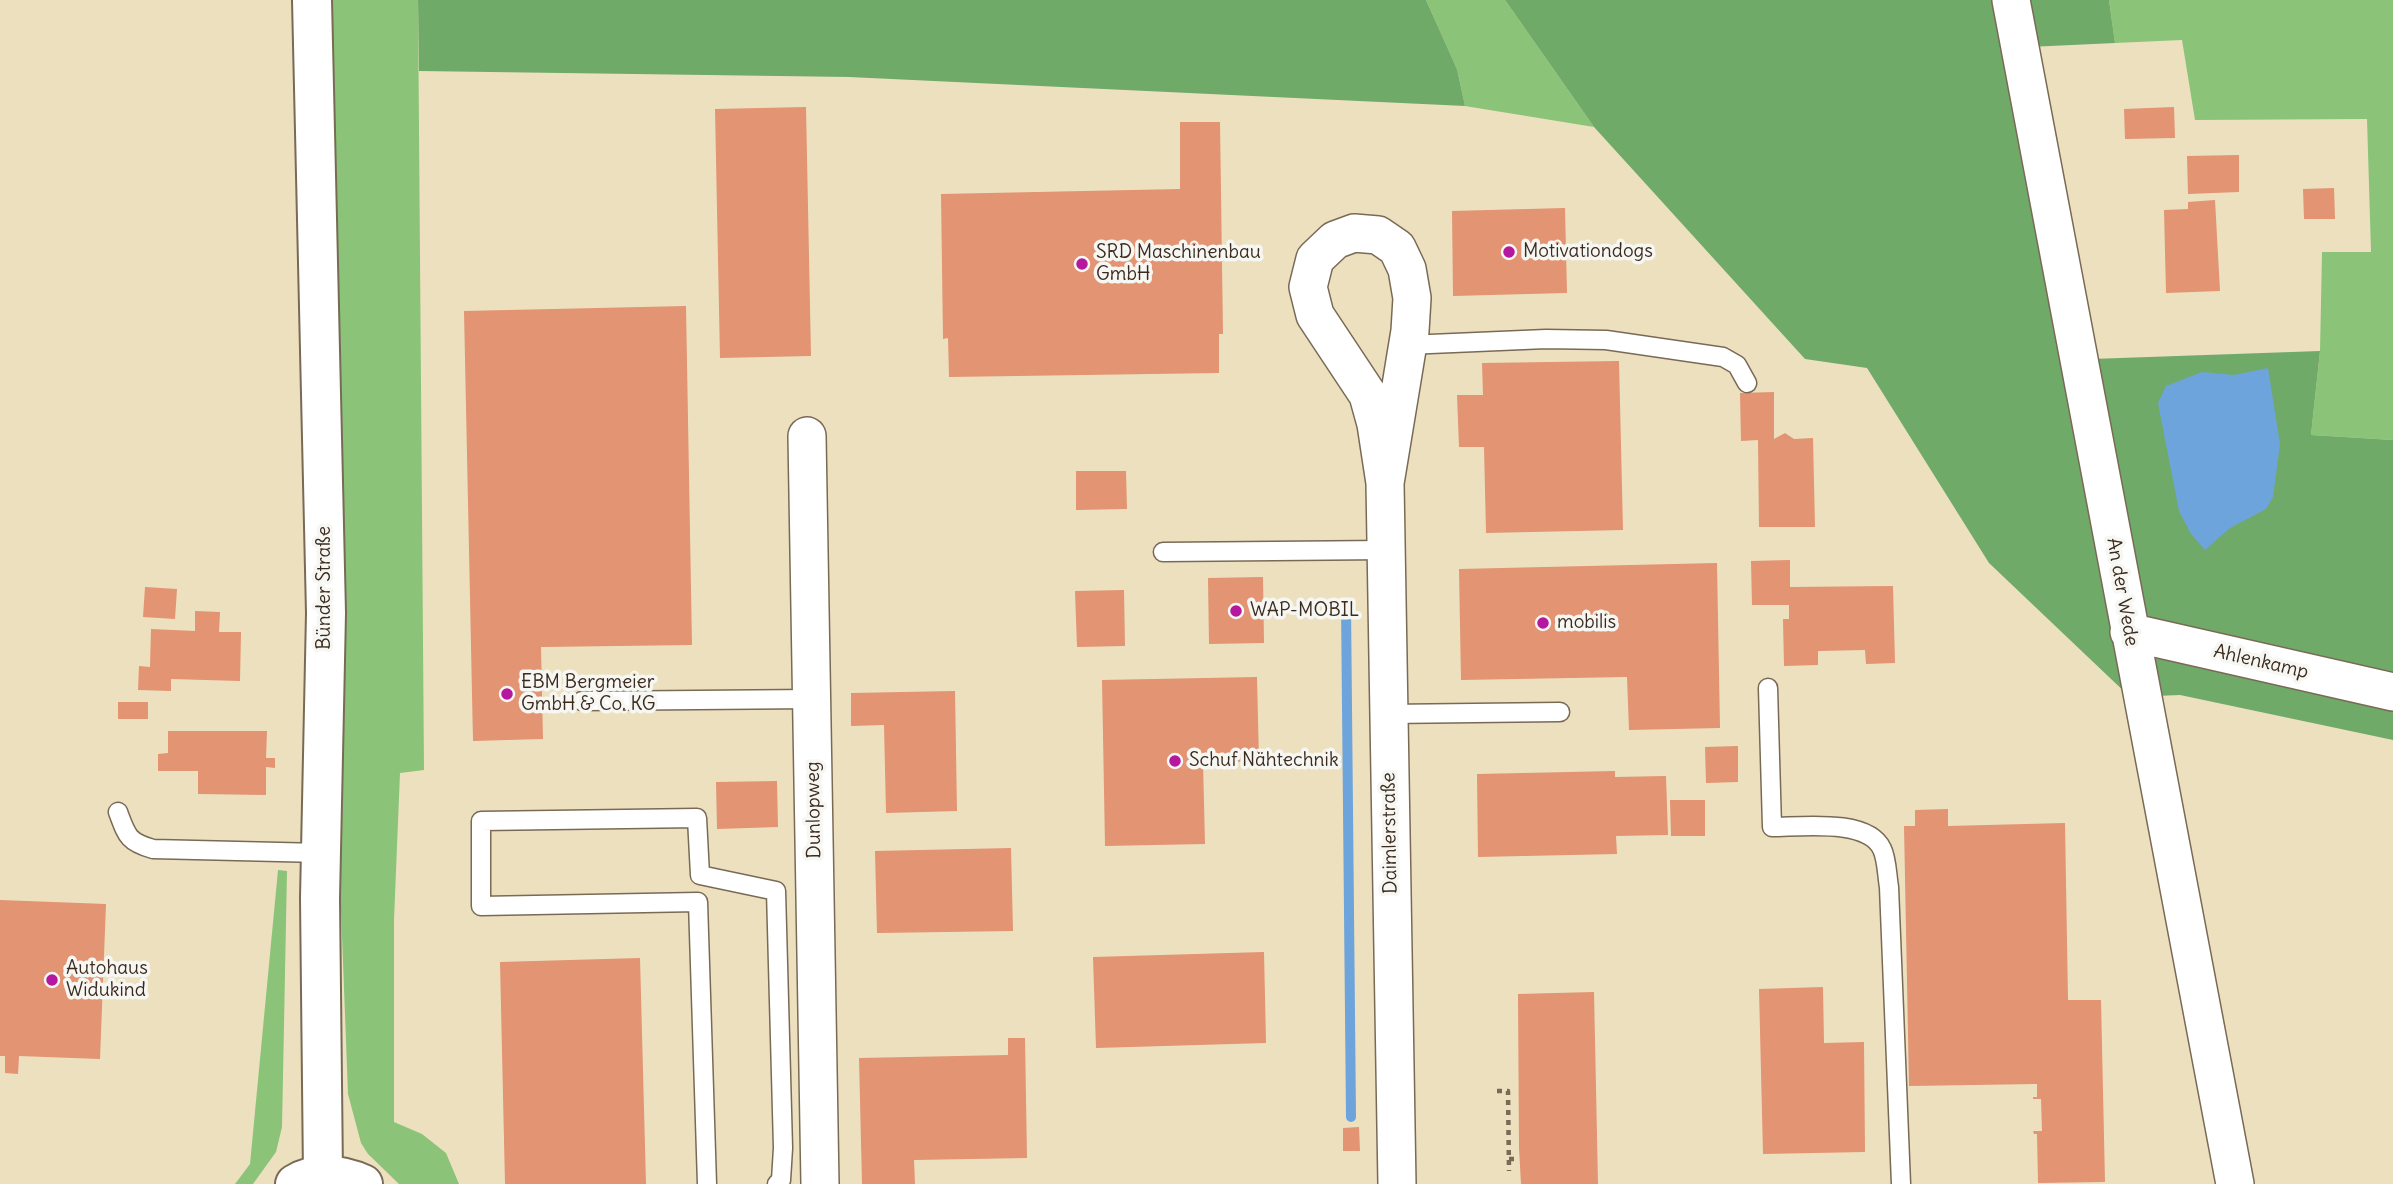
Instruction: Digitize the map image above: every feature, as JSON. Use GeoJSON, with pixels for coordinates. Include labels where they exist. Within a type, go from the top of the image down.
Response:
{"type":"FeatureCollection","features":[{"type":"Feature","properties":{"kind":"street","name":"Bünder Straße"},"geometry":{"type":"LineString","coordinates":[[309,1180],[321,853],[326,613],[312,0]]}},
{"type":"Feature","properties":{"kind":"street","name":"An der Wede"},"geometry":{"type":"LineString","coordinates":[[2011,0],[2235,1184]]}},
{"type":"Feature","properties":{"kind":"street","name":"Daimlerstraße"},"geometry":{"type":"LineString","coordinates":[[1385,483],[1412,298],[1408,269],[1397,248],[1378,235],[1354,233],[1335,240],[1315,259],[1307,286],[1315,315],[1368,395],[1376,424],[1385,483],[1397,1184]]}},
{"type":"Feature","properties":{"kind":"street","name":"Dunlopweg"},"geometry":{"type":"LineString","coordinates":[[807,436],[820,1184]]}},
{"type":"Feature","properties":{"kind":"street","name":"Ahlenkamp"},"geometry":{"type":"LineString","coordinates":[[2129,632],[2393,692]]}},
{"type":"Feature","properties":{"kind":"street"},"geometry":{"type":"LineString","coordinates":[[309,1180],[348,1177],[363,1184]]}},
{"type":"Feature","properties":{"kind":"lane"},"geometry":{"type":"LineString","coordinates":[[1407,345],[1546,339],[1606,340],[1723,357],[1737,365],[1747,383]]}},
{"type":"Feature","properties":{"kind":"lane"},"geometry":{"type":"LineString","coordinates":[[1163,552],[1385,550]]}},
{"type":"Feature","properties":{"kind":"lane"},"geometry":{"type":"LineString","coordinates":[[1768,688],[1772,827],[1845,827],[1867,833],[1882,848],[1889,887],[1901,1184]]}},
{"type":"Feature","properties":{"kind":"lane"},"geometry":{"type":"LineString","coordinates":[[582,701],[812,699]]}},
{"type":"Feature","properties":{"kind":"lane"},"geometry":{"type":"LineString","coordinates":[[1388,714],[1560,712]]}},
{"type":"Feature","properties":{"kind":"lane"},"geometry":{"type":"LineString","coordinates":[[118,812],[126,835],[136,844],[153,849],[321,853]]}},
{"type":"Feature","properties":{"kind":"lane"},"geometry":{"type":"LineString","coordinates":[[707,1184],[698,902],[481,906],[481,821],[697,818],[700,875],[776,891],[783,1148],[781,1180],[777,1184]]}},
{"type":"Feature","properties":{"kind":"path"},"geometry":{"type":"LineString","coordinates":[[1497,1091],[1508,1091],[1509,1171]]}},
{"type":"Feature","properties":{"kind":"path"},"geometry":{"type":"LineString","coordinates":[[1509,1159],[1519,1159]]}},
{"type":"Feature","properties":{"kind":"green space"},"geometry":{"type":"Polygon","coordinates":[[[327,0],[418,0],[424,770],[400,773],[394,920],[394,1122],[422,1134],[446,1153],[459,1184],[399,1184],[368,1154],[361,1143],[348,1094],[339,857],[327,0]]]}},
{"type":"Feature","properties":{"kind":"green space"},"geometry":{"type":"Polygon","coordinates":[[[418,0],[1426,0],[1457,69],[1465,106],[849,77],[419,71],[418,0]]]}},
{"type":"Feature","properties":{"kind":"green space"},"geometry":{"type":"Polygon","coordinates":[[[1426,0],[1505,0],[1594,127],[1465,106],[1457,69],[1426,0]]]}},
{"type":"Feature","properties":{"kind":"green space"},"geometry":{"type":"Polygon","coordinates":[[[1505,0],[2109,0],[2115,43],[2007,48],[2063,360],[2320,351],[2311,435],[2393,440],[2393,740],[2180,695],[2130,697],[1989,563],[1867,368],[1805,359],[1594,127],[1505,0]]]}},
{"type":"Feature","properties":{"kind":"green space"},"geometry":{"type":"Polygon","coordinates":[[[2109,0],[2393,0],[2393,440],[2311,435],[2320,351],[2322,252],[2371,252],[2367,119],[2195,120],[2182,40],[2115,43],[2109,0]]]}},
{"type":"Feature","properties":{"kind":"green space"},"geometry":{"type":"Polygon","coordinates":[[[278,870],[287,871],[282,1127],[276,1152],[253,1184],[235,1184],[250,1164],[278,870]]]}},
{"type":"Feature","properties":{"kind":"water"},"geometry":{"type":"Polygon","coordinates":[[[2268,368],[2280,444],[2273,497],[2266,509],[2230,528],[2205,550],[2191,534],[2179,511],[2158,403],[2166,386],[2202,372],[2234,375],[2268,368]]]}},
{"type":"Feature","properties":{"kind":"building"},"geometry":{"type":"Polygon","coordinates":[[[806,107],[811,356],[720,358],[715,109],[806,107]]]}},
{"type":"Feature","properties":{"kind":"building"},"geometry":{"type":"Polygon","coordinates":[[[2174,107],[2175,138],[2125,139],[2124,109],[2174,107]]]}},
{"type":"Feature","properties":{"kind":"building","name":"SRD Maschinenbau GmbH"},"geometry":{"type":"Polygon","coordinates":[[[1180,122],[1220,122],[1223,334],[1219,334],[1219,373],[949,377],[948,338],[943,339],[941,194],[1180,189],[1180,122]]]}},
{"type":"Feature","properties":{"kind":"building"},"geometry":{"type":"Polygon","coordinates":[[[2239,155],[2239,192],[2188,194],[2187,156],[2239,155]]]}},
{"type":"Feature","properties":{"kind":"building"},"geometry":{"type":"Polygon","coordinates":[[[2334,188],[2335,219],[2304,219],[2303,189],[2334,188]]]}},
{"type":"Feature","properties":{"kind":"building"},"geometry":{"type":"Polygon","coordinates":[[[2215,200],[2220,291],[2166,293],[2164,210],[2188,209],[2188,202],[2215,200]]]}},
{"type":"Feature","properties":{"kind":"building","name":"Motivationdogs"},"geometry":{"type":"Polygon","coordinates":[[[1565,208],[1567,293],[1453,296],[1452,211],[1565,208]]]}},
{"type":"Feature","properties":{"kind":"building"},"geometry":{"type":"Polygon","coordinates":[[[686,306],[692,645],[541,647],[543,739],[473,741],[464,311],[686,306]]]}},
{"type":"Feature","properties":{"kind":"building"},"geometry":{"type":"Polygon","coordinates":[[[1619,361],[1623,530],[1486,533],[1484,447],[1459,447],[1457,395],[1483,395],[1482,363],[1619,361]]]}},
{"type":"Feature","properties":{"kind":"building"},"geometry":{"type":"Polygon","coordinates":[[[1774,392],[1774,439],[1785,433],[1794,439],[1813,438],[1815,527],[1759,527],[1758,440],[1741,441],[1740,393],[1774,392]]]}},
{"type":"Feature","properties":{"kind":"building"},"geometry":{"type":"Polygon","coordinates":[[[1076,471],[1126,471],[1127,509],[1076,510],[1076,471]]]}},
{"type":"Feature","properties":{"kind":"building"},"geometry":{"type":"Polygon","coordinates":[[[1790,560],[1790,587],[1893,586],[1895,663],[1866,664],[1865,650],[1818,651],[1818,665],[1784,666],[1783,619],[1789,619],[1789,605],[1752,605],[1751,561],[1790,560]]]}},
{"type":"Feature","properties":{"kind":"building"},"geometry":{"type":"Polygon","coordinates":[[[1717,563],[1720,728],[1629,730],[1627,677],[1461,680],[1459,569],[1717,563]]]}},
{"type":"Feature","properties":{"kind":"building","name":"WAP-MOBIL"},"geometry":{"type":"Polygon","coordinates":[[[1263,577],[1264,643],[1209,644],[1208,578],[1263,577]]]}},
{"type":"Feature","properties":{"kind":"building"},"geometry":{"type":"Polygon","coordinates":[[[145,587],[177,589],[175,619],[143,617],[145,587]]]}},
{"type":"Feature","properties":{"kind":"building"},"geometry":{"type":"Polygon","coordinates":[[[1124,590],[1125,646],[1077,647],[1075,591],[1124,590]]]}},
{"type":"Feature","properties":{"kind":"building"},"geometry":{"type":"Polygon","coordinates":[[[195,611],[220,612],[219,632],[241,632],[240,681],[171,679],[171,691],[138,690],[139,666],[150,667],[151,629],[195,631],[195,611]]]}},
{"type":"Feature","properties":{"kind":"building","name":"Schuf Nähtechnik"},"geometry":{"type":"Polygon","coordinates":[[[1257,677],[1259,761],[1234,762],[1219,766],[1219,762],[1203,762],[1205,844],[1105,846],[1102,680],[1257,677]]]}},
{"type":"Feature","properties":{"kind":"building"},"geometry":{"type":"Polygon","coordinates":[[[955,691],[957,811],[886,813],[884,725],[851,726],[851,693],[955,691]]]}},
{"type":"Feature","properties":{"kind":"building"},"geometry":{"type":"Polygon","coordinates":[[[118,702],[148,702],[148,719],[118,719],[118,702]]]}},
{"type":"Feature","properties":{"kind":"building"},"geometry":{"type":"Polygon","coordinates":[[[168,731],[267,731],[266,758],[275,758],[275,768],[266,767],[266,795],[198,794],[198,771],[158,771],[158,754],[168,753],[168,731]]]}},
{"type":"Feature","properties":{"kind":"building"},"geometry":{"type":"Polygon","coordinates":[[[1738,746],[1738,782],[1706,783],[1705,747],[1738,746]]]}},
{"type":"Feature","properties":{"kind":"building"},"geometry":{"type":"Polygon","coordinates":[[[1615,771],[1615,777],[1666,776],[1668,835],[1616,836],[1617,854],[1478,857],[1477,774],[1615,771]]]}},
{"type":"Feature","properties":{"kind":"building"},"geometry":{"type":"Polygon","coordinates":[[[777,781],[778,827],[717,829],[716,782],[777,781]]]}},
{"type":"Feature","properties":{"kind":"building"},"geometry":{"type":"Polygon","coordinates":[[[1670,800],[1705,800],[1705,836],[1671,836],[1670,800]]]}},
{"type":"Feature","properties":{"kind":"building"},"geometry":{"type":"Polygon","coordinates":[[[1948,809],[1948,826],[2065,823],[2068,1000],[2101,1000],[2105,1182],[2038,1183],[2037,1134],[2033,1131],[2042,1131],[2041,1099],[2033,1099],[2037,1097],[2037,1084],[1909,1086],[1904,826],[1915,826],[1915,810],[1948,809]]]}},
{"type":"Feature","properties":{"kind":"building"},"geometry":{"type":"Polygon","coordinates":[[[1011,848],[1013,931],[877,933],[875,851],[1011,848]]]}},
{"type":"Feature","properties":{"kind":"building","name":"Autohaus Widukind"},"geometry":{"type":"Polygon","coordinates":[[[0,900],[106,904],[100,1059],[19,1056],[18,1074],[5,1073],[5,1056],[0,1056],[0,900]]]}},
{"type":"Feature","properties":{"kind":"building"},"geometry":{"type":"Polygon","coordinates":[[[1264,952],[1266,1043],[1096,1048],[1093,957],[1264,952]]]}},
{"type":"Feature","properties":{"kind":"building"},"geometry":{"type":"Polygon","coordinates":[[[640,958],[646,1184],[505,1184],[500,962],[640,958]]]}},
{"type":"Feature","properties":{"kind":"building"},"geometry":{"type":"Polygon","coordinates":[[[1823,987],[1824,1043],[1864,1042],[1865,1152],[1763,1154],[1759,989],[1823,987]]]}},
{"type":"Feature","properties":{"kind":"building"},"geometry":{"type":"Polygon","coordinates":[[[1594,992],[1598,1184],[1521,1184],[1518,994],[1594,992]]]}},
{"type":"Feature","properties":{"kind":"building"},"geometry":{"type":"Polygon","coordinates":[[[1008,1038],[1025,1038],[1027,1158],[914,1160],[915,1184],[862,1184],[859,1058],[1008,1055],[1008,1038]]]}},
{"type":"Feature","properties":{"kind":"building"},"geometry":{"type":"Polygon","coordinates":[[[1359,1127],[1360,1151],[1343,1151],[1343,1128],[1359,1127]]]}},
{"type":"Feature","properties":{"kind":"waterway"},"geometry":{"type":"LineString","coordinates":[[1346,604],[1351,1117]]}},
{"type":"Feature","properties":{"kind":"place","name":"Motivationdogs"},"geometry":{"type":"Point","coordinates":[1509,252]}},
{"type":"Feature","properties":{"kind":"place","name":"SRD Maschinenbau GmbH"},"geometry":{"type":"Point","coordinates":[1082,264]}},
{"type":"Feature","properties":{"kind":"place","name":"WAP-MOBIL"},"geometry":{"type":"Point","coordinates":[1236,611]}},
{"type":"Feature","properties":{"kind":"place","name":"mobilis"},"geometry":{"type":"Point","coordinates":[1543,623]}},
{"type":"Feature","properties":{"kind":"place","name":"EBM Bergmeier GmbH & Co. KG"},"geometry":{"type":"Point","coordinates":[507,694]}},
{"type":"Feature","properties":{"kind":"place","name":"Schuf Nähtechnik"},"geometry":{"type":"Point","coordinates":[1175,761]}},
{"type":"Feature","properties":{"kind":"place","name":"Autohaus Widukind"},"geometry":{"type":"Point","coordinates":[52,980]}}]}
